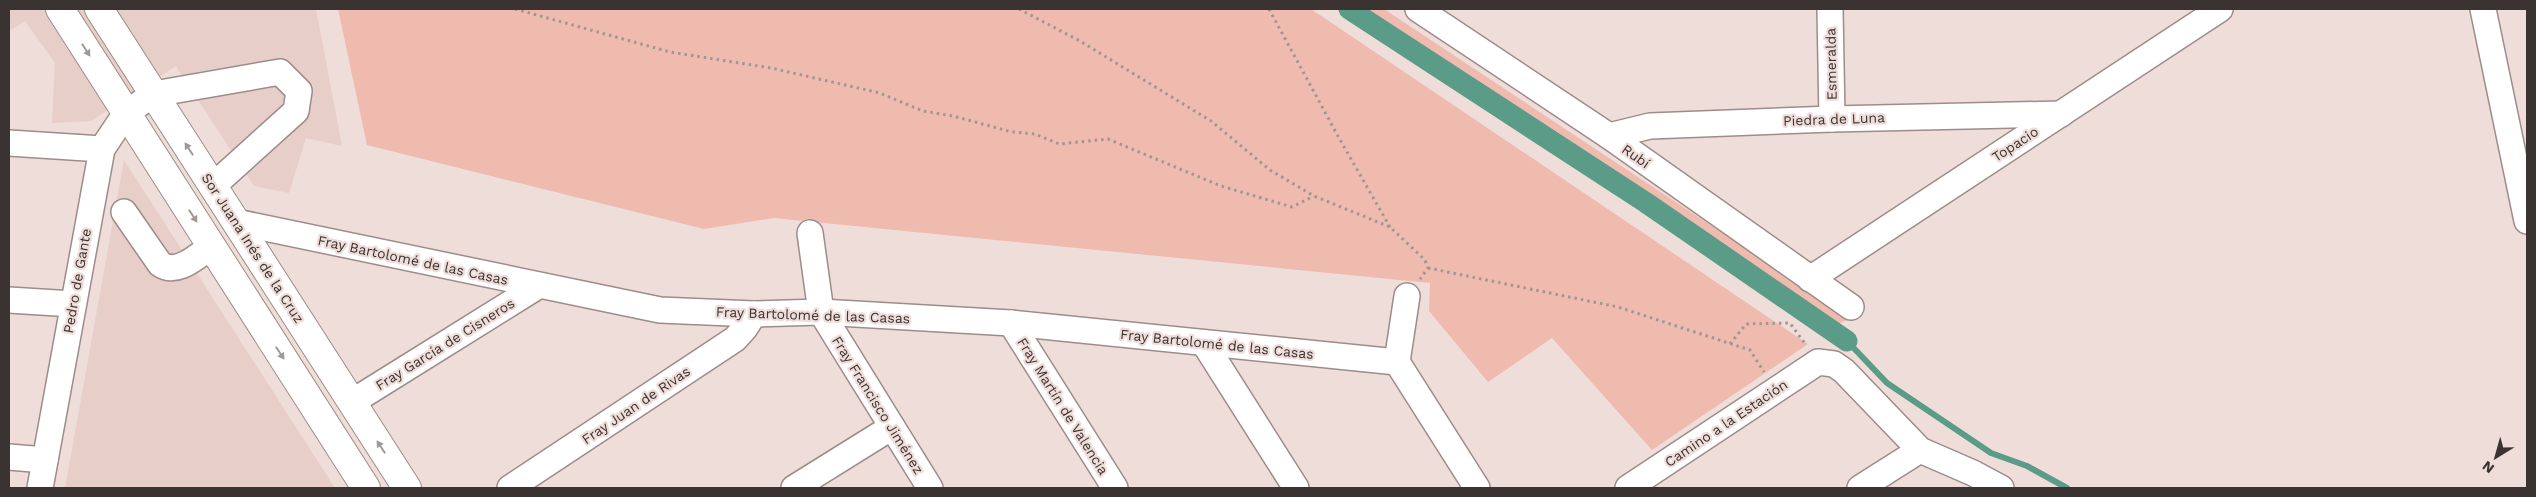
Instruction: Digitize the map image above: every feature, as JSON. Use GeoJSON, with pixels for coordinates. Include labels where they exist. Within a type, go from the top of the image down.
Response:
{"type":"FeatureCollection","features":[{"type":"Feature","properties":{"kind":"main road"},"geometry":{"type":"LineString","coordinates":[[60,9],[366,488]]}},
{"type":"Feature","properties":{"kind":"main road","name":"Sor Juana Inés de la Cruz"},"geometry":{"type":"LineString","coordinates":[[99,9],[407,488]]}},
{"type":"Feature","properties":{"kind":"street","name":"Rubí"},"geometry":{"type":"LineString","coordinates":[[1418,9],[1609,136],[1851,307]]}},
{"type":"Feature","properties":{"kind":"street","name":"Esmeralda"},"geometry":{"type":"LineString","coordinates":[[1830,9],[1832,119]]}},
{"type":"Feature","properties":{"kind":"street","name":"Topacio"},"geometry":{"type":"LineString","coordinates":[[1810,279],[2220,9]]}},
{"type":"Feature","properties":{"kind":"street"},"geometry":{"type":"LineString","coordinates":[[2483,9],[2527,221]]}},
{"type":"Feature","properties":{"kind":"street"},"geometry":{"type":"LineString","coordinates":[[154,94],[280,72],[300,91],[296,111],[213,186]]}},
{"type":"Feature","properties":{"kind":"street","name":"Pedro de Gante"},"geometry":{"type":"LineString","coordinates":[[40,488],[102,149],[126,113],[154,94]]}},
{"type":"Feature","properties":{"kind":"street","name":"Piedra de Luna"},"geometry":{"type":"LineString","coordinates":[[1609,136],[1650,126],[1832,119],[2061,114]]}},
{"type":"Feature","properties":{"kind":"street"},"geometry":{"type":"LineString","coordinates":[[9,143],[102,149]]}},
{"type":"Feature","properties":{"kind":"street"},"geometry":{"type":"LineString","coordinates":[[124,212],[160,264],[167,269],[177,268],[212,246]]}},
{"type":"Feature","properties":{"kind":"street","name":"Fray Bartolomé de las Casas"},"geometry":{"type":"LineString","coordinates":[[236,222],[660,310],[754,314],[821,312],[1011,323],[1397,362]]}},
{"type":"Feature","properties":{"kind":"street","name":"Fray Francisco Jiménez"},"geometry":{"type":"LineString","coordinates":[[810,233],[821,312],[930,488]]}},
{"type":"Feature","properties":{"kind":"street","name":"Fray García de Cisneros"},"geometry":{"type":"LineString","coordinates":[[352,402],[538,286]]}},
{"type":"Feature","properties":{"kind":"street"},"geometry":{"type":"LineString","coordinates":[[1407,296],[1397,362],[1478,488]]}},
{"type":"Feature","properties":{"kind":"street"},"geometry":{"type":"LineString","coordinates":[[9,300],[73,304]]}},
{"type":"Feature","properties":{"kind":"street","name":"Fray Juan de Rivas"},"geometry":{"type":"LineString","coordinates":[[510,488],[735,339],[746,328],[754,314]]}},
{"type":"Feature","properties":{"kind":"street","name":"Fray Martín de Valencia"},"geometry":{"type":"LineString","coordinates":[[1011,323],[1116,488]]}},
{"type":"Feature","properties":{"kind":"street"},"geometry":{"type":"LineString","coordinates":[[1204,343],[1296,488]]}},
{"type":"Feature","properties":{"kind":"street"},"geometry":{"type":"LineString","coordinates":[[1821,362],[1844,371],[1920,450],[1974,472],[2001,488]]}},
{"type":"Feature","properties":{"kind":"street","name":"Camino a la Estación"},"geometry":{"type":"LineString","coordinates":[[1628,488],[1776,389],[1821,362]]}},
{"type":"Feature","properties":{"kind":"street"},"geometry":{"type":"LineString","coordinates":[[794,488],[892,427]]}},
{"type":"Feature","properties":{"kind":"street"},"geometry":{"type":"LineString","coordinates":[[1860,488],[1920,450]]}},
{"type":"Feature","properties":{"kind":"street"},"geometry":{"type":"LineString","coordinates":[[9,457],[45,460]]}},
{"type":"Feature","properties":{"kind":"path"},"geometry":{"type":"LineString","coordinates":[[514,9],[670,52],[771,68],[880,93],[923,111],[953,116],[1012,132],[1035,134],[1059,144],[1108,139],[1221,186],[1292,207],[1314,196]]}},
{"type":"Feature","properties":{"kind":"path"},"geometry":{"type":"LineString","coordinates":[[1019,9],[1080,41],[1211,121],[1270,170],[1314,196],[1390,227]]}},
{"type":"Feature","properties":{"kind":"path"},"geometry":{"type":"LineString","coordinates":[[1270,9],[1339,138],[1390,227],[1425,260],[1428,268]]}},
{"type":"Feature","properties":{"kind":"path"},"geometry":{"type":"LineString","coordinates":[[1407,296],[1428,268]]}},
{"type":"Feature","properties":{"kind":"path"},"geometry":{"type":"LineString","coordinates":[[1428,268],[1618,307],[1750,350],[1776,389]]}},
{"type":"Feature","properties":{"kind":"path"},"geometry":{"type":"LineString","coordinates":[[1730,344],[1746,324],[1790,323],[1821,362]]}},
{"type":"Feature","properties":{"kind":"shaded area"},"geometry":{"type":"Polygon","coordinates":[[[9,9],[316,9],[342,146],[306,138],[289,193],[254,186],[176,66],[91,121],[52,123],[55,63],[25,21],[11,30],[9,26],[9,9]]]}},
{"type":"Feature","properties":{"kind":"shaded area"},"geometry":{"type":"Polygon","coordinates":[[[338,9],[1311,9],[1808,344],[1652,450],[1552,338],[1488,382],[1429,311],[1430,283],[774,218],[704,229],[367,145],[338,9]]]}},
{"type":"Feature","properties":{"kind":"shaded area"},"geometry":{"type":"Polygon","coordinates":[[[1367,9],[1384,9],[1851,318],[1838,324],[1367,9]]]}},
{"type":"Feature","properties":{"kind":"shaded area"},"geometry":{"type":"Polygon","coordinates":[[[124,160],[335,488],[65,488],[124,160]]]}},
{"type":"Feature","properties":{"kind":"waterway"},"geometry":{"type":"LineString","coordinates":[[1349,9],[1645,202],[1847,341]]}},
{"type":"Feature","properties":{"kind":"waterway"},"geometry":{"type":"LineString","coordinates":[[1847,341],[1887,383],[1991,453],[2027,466],[2067,488]]}}]}
